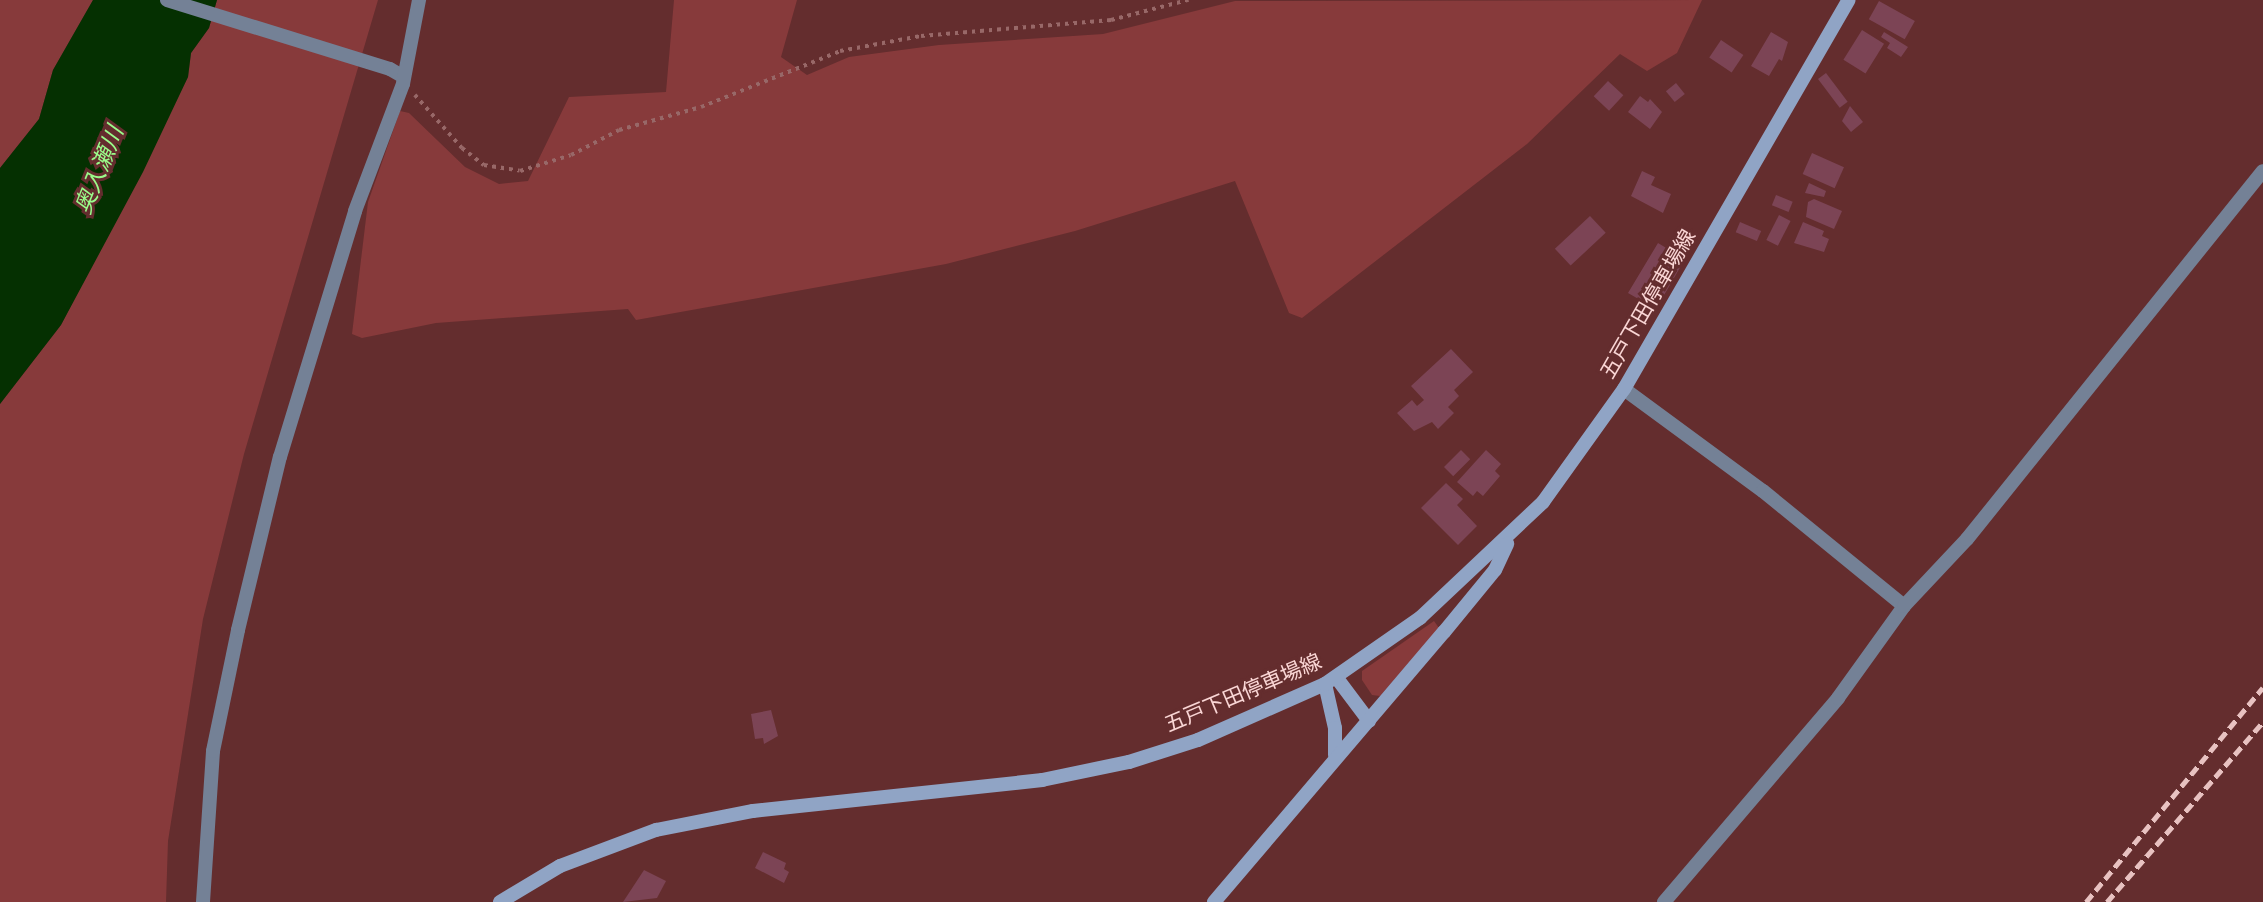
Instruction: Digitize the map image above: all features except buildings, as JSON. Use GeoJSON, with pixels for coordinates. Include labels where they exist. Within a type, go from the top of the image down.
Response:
{"type":"FeatureCollection","features":[{"type":"Feature","properties":{"kind":"main road","name":"五戸下田停車場線"},"geometry":{"type":"LineString","coordinates":[[500,902],[560,866],[656,830],[753,811],[1042,780],[1129,762],[1199,740],[1330,681],[1420,618],[1543,502],[1624,389],[1849,0]]}},
{"type":"Feature","properties":{"kind":"main road"},"geometry":{"type":"LineString","coordinates":[[1214,902],[1335,755],[1368,721],[1495,570],[1513,533]]}},
{"type":"Feature","properties":{"kind":"main road"},"geometry":{"type":"LineString","coordinates":[[1330,681],[1368,721]]}},
{"type":"Feature","properties":{"kind":"main road"},"geometry":{"type":"LineString","coordinates":[[1330,681],[1335,755]]}},
{"type":"Feature","properties":{"kind":"street"},"geometry":{"type":"LineString","coordinates":[[167,0],[390,69],[403,81]]}},
{"type":"Feature","properties":{"kind":"street"},"geometry":{"type":"LineString","coordinates":[[203,902],[213,751],[265,515],[355,211],[403,81],[419,0]]}},
{"type":"Feature","properties":{"kind":"street"},"geometry":{"type":"LineString","coordinates":[[1664,902],[1838,698],[1905,606],[1966,539],[2263,172]]}},
{"type":"Feature","properties":{"kind":"street"},"geometry":{"type":"LineString","coordinates":[[1624,389],[1763,491],[1905,606]]}},
{"type":"Feature","properties":{"kind":"path"},"geometry":{"type":"LineString","coordinates":[[403,81],[484,165],[520,171],[571,155],[619,130],[701,107],[840,51],[921,36],[1111,20],[1188,0]]}},
{"type":"Feature","properties":{"kind":"shaded area"},"geometry":{"type":"Polygon","coordinates":[[[0,0],[93,0],[53,70],[39,119],[0,168],[0,0]]]}},
{"type":"Feature","properties":{"kind":"shaded area"},"geometry":{"type":"Polygon","coordinates":[[[217,0],[378,0],[244,454],[203,619],[168,841],[166,902],[0,902],[0,404],[61,325],[188,77],[191,53],[209,28],[217,0]]]}},
{"type":"Feature","properties":{"kind":"shaded area"},"geometry":{"type":"Polygon","coordinates":[[[674,0],[797,0],[781,57],[807,75],[849,57],[939,45],[1103,34],[1235,1],[1702,0],[1677,53],[1647,71],[1620,54],[1527,144],[1302,318],[1289,313],[1235,181],[1075,231],[946,264],[636,320],[628,309],[436,323],[362,338],[352,334],[368,202],[400,111],[409,113],[465,167],[499,184],[528,181],[569,97],[666,92],[674,0]]]}},
{"type":"Feature","properties":{"kind":"shaded area"},"geometry":{"type":"Polygon","coordinates":[[[1434,621],[1439,628],[1380,696],[1372,695],[1362,680],[1362,671],[1434,621]]]}},
{"type":"Feature","properties":{"kind":"water","name":"奥入瀬川"},"geometry":{"type":"Polygon","coordinates":[[[93,0],[217,0],[209,28],[191,53],[188,77],[143,172],[61,325],[0,404],[0,168],[39,119],[53,70],[93,0]]]}},
{"type":"Feature","properties":{"kind":"railway"},"geometry":{"type":"LineString","coordinates":[[2086,902],[2263,687]]}},
{"type":"Feature","properties":{"kind":"railway"},"geometry":{"type":"LineString","coordinates":[[2107,902],[2263,722]]}}]}
